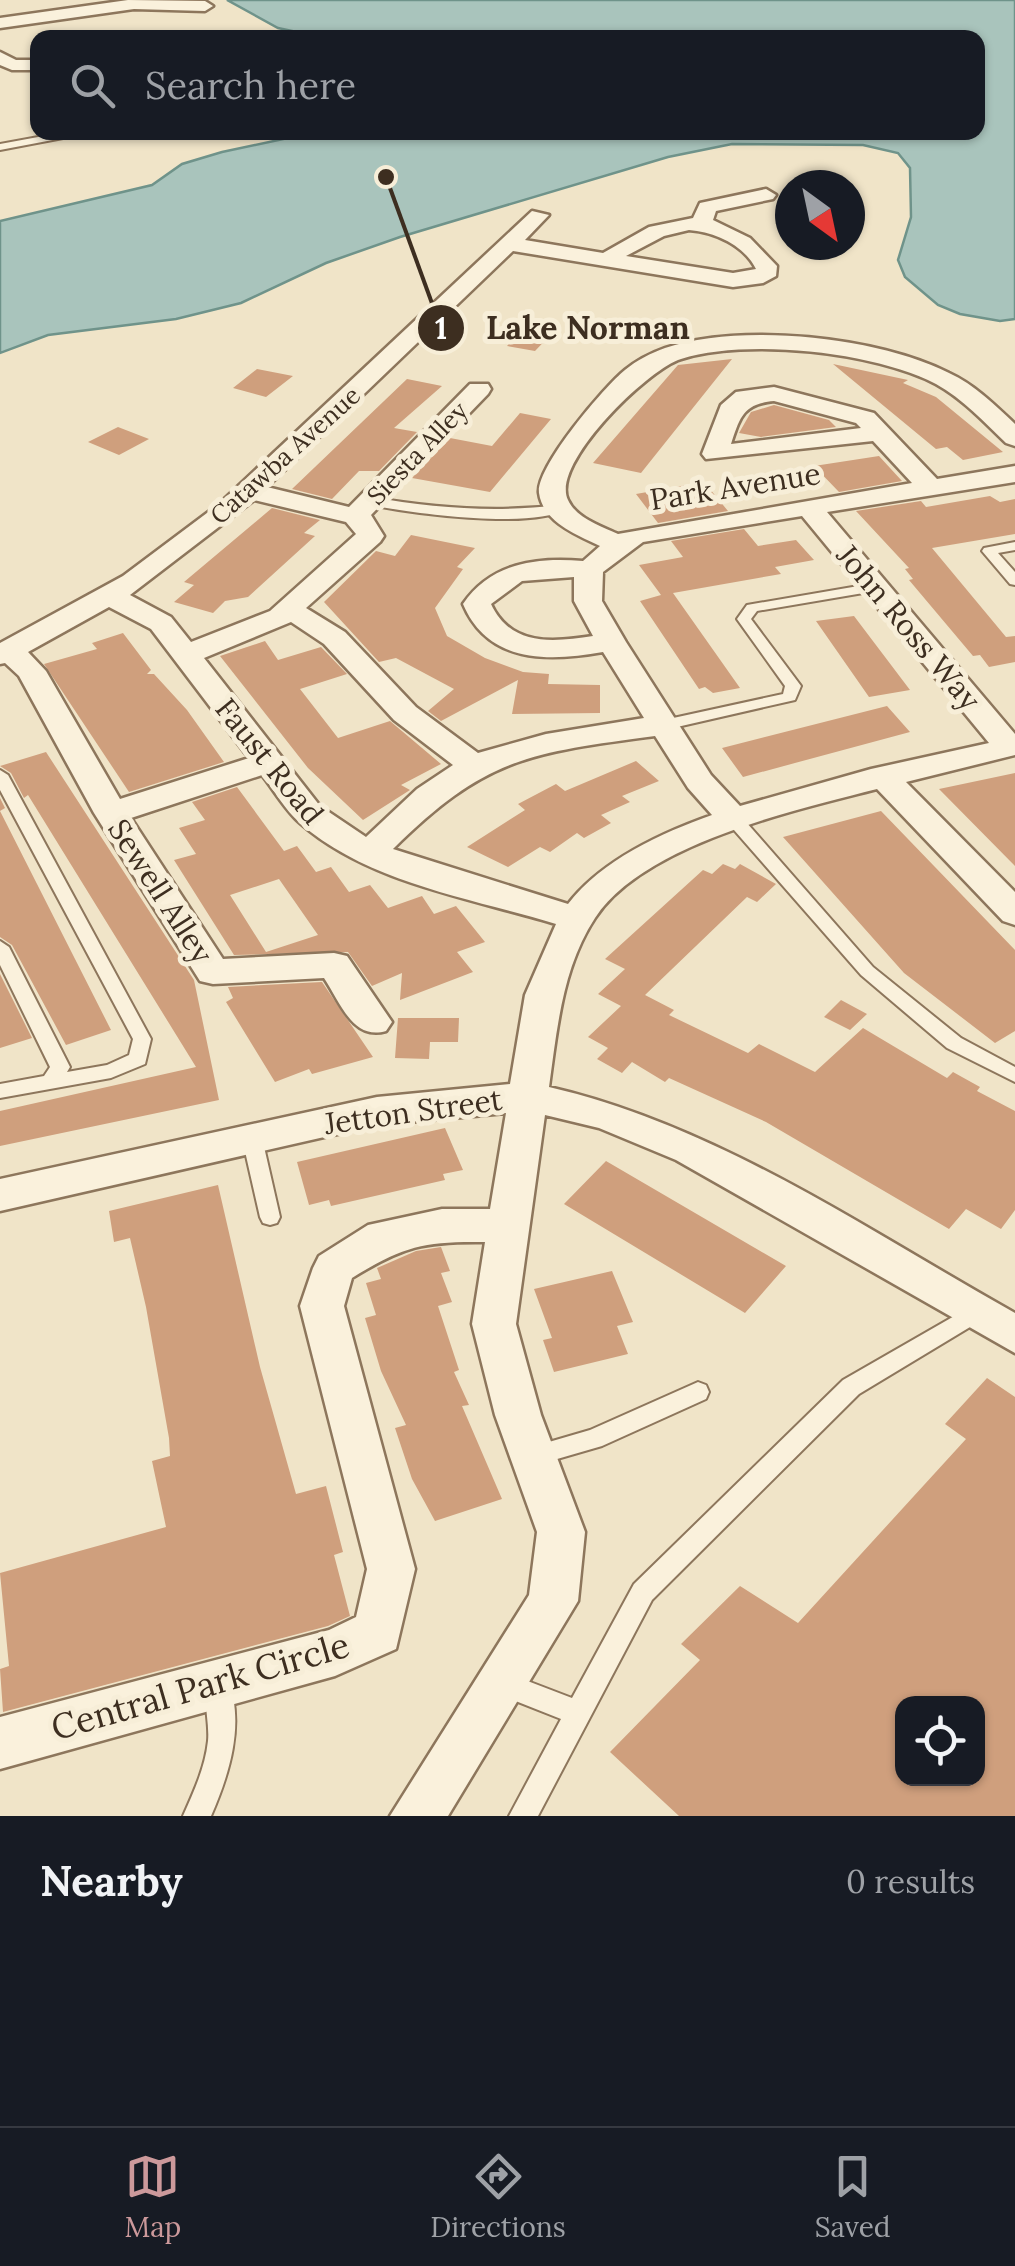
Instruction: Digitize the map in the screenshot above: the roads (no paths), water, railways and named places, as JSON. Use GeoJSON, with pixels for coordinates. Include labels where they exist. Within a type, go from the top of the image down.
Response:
{"type":"FeatureCollection","features":[{"type":"Feature","properties":{"kind":"street"},"geometry":{"type":"LineString","coordinates":[[0,23],[134,4],[205,6]]}},
{"type":"Feature","properties":{"kind":"street"},"geometry":{"type":"LineString","coordinates":[[21,20],[30,30]]}},
{"type":"Feature","properties":{"kind":"street"},"geometry":{"type":"LineString","coordinates":[[0,57],[12,66],[30,65]]}},
{"type":"Feature","properties":{"kind":"street"},"geometry":{"type":"LineString","coordinates":[[702,222],[708,207],[718,202],[766,195]]}},
{"type":"Feature","properties":{"kind":"street","name":"Catawba Avenue"},"geometry":{"type":"LineString","coordinates":[[4,652],[110,596],[172,555],[248,491],[539,214]]}},
{"type":"Feature","properties":{"kind":"street"},"geometry":{"type":"LineString","coordinates":[[510,244],[606,260],[733,280],[755,278],[768,271],[758,254],[741,241],[702,222],[648,233],[606,260]]}},
{"type":"Feature","properties":{"kind":"street"},"geometry":{"type":"LineString","coordinates":[[618,544],[574,523],[559,509],[551,492],[554,473],[622,385],[648,364],[676,352],[712,346],[785,344],[914,367],[958,388],[1015,438]]}},
{"type":"Feature","properties":{"kind":"street","name":"Siesta Alley"},"geometry":{"type":"LineString","coordinates":[[363,509],[479,389]]}},
{"type":"Feature","properties":{"kind":"street"},"geometry":{"type":"LineString","coordinates":[[879,432],[715,454],[730,410],[745,397],[774,394],[847,410],[865,418],[879,432],[931,488]]}},
{"type":"Feature","properties":{"kind":"street","name":"Park Avenue"},"geometry":{"type":"LineString","coordinates":[[589,570],[618,544],[658,530],[1015,474]]}},
{"type":"Feature","properties":{"kind":"street"},"geometry":{"type":"LineString","coordinates":[[186,655],[245,634],[288,611],[368,542],[363,509],[248,491]]}},
{"type":"Feature","properties":{"kind":"street","name":"John Ross Way"},"geometry":{"type":"LineString","coordinates":[[808,507],[1012,746]]}},
{"type":"Feature","properties":{"kind":"street"},"geometry":{"type":"LineString","coordinates":[[612,642],[553,651],[531,649],[494,632],[481,618],[477,604],[502,580],[526,570],[589,570],[588,600],[612,642],[699,781],[733,818]]}},
{"type":"Feature","properties":{"kind":"street","name":"Faust Road"},"geometry":{"type":"LineString","coordinates":[[110,596],[150,615],[323,827],[370,852],[576,918]]}},
{"type":"Feature","properties":{"kind":"street"},"geometry":{"type":"LineString","coordinates":[[288,611],[309,617],[333,633],[396,705],[476,766]]}},
{"type":"Feature","properties":{"kind":"street","name":"Sewell Alley"},"geometry":{"type":"LineString","coordinates":[[4,652],[30,672],[110,813],[213,972],[334,965],[374,1022]]}},
{"type":"Feature","properties":{"kind":"street"},"geometry":{"type":"LineString","coordinates":[[370,852],[437,790],[476,766],[516,751],[664,725]]}},
{"type":"Feature","properties":{"kind":"street"},"geometry":{"type":"LineString","coordinates":[[417,1816],[552,1601],[561,1532],[533,1456],[494,1324],[543,995],[576,918],[599,888],[648,854],[733,818],[882,776],[1012,746]]}},
{"type":"Feature","properties":{"kind":"street"},"geometry":{"type":"LineString","coordinates":[[110,813],[268,762]]}},
{"type":"Feature","properties":{"kind":"street"},"geometry":{"type":"LineString","coordinates":[[882,776],[1015,912]]}},
{"type":"Feature","properties":{"kind":"street","name":"Jetton Street"},"geometry":{"type":"LineString","coordinates":[[0,1195],[416,1104],[529,1097],[649,1129],[1000,1318]]}},
{"type":"Feature","properties":{"kind":"street","name":"Central Park Circle"},"geometry":{"type":"LineString","coordinates":[[0,1743],[334,1652],[378,1632],[391,1570],[322,1306],[334,1268],[383,1237],[442,1225],[509,1226]]}},
{"type":"Feature","properties":{"kind":"lane"},"geometry":{"type":"LineString","coordinates":[[0,147],[38,140]]}},
{"type":"Feature","properties":{"kind":"lane"},"geometry":{"type":"LineString","coordinates":[[363,509],[502,517],[559,509]]}},
{"type":"Feature","properties":{"kind":"lane"},"geometry":{"type":"LineString","coordinates":[[1015,546],[989,551],[1015,580]]}},
{"type":"Feature","properties":{"kind":"lane"},"geometry":{"type":"LineString","coordinates":[[664,725],[790,697],[793,686],[744,620],[752,608],[876,587]]}},
{"type":"Feature","properties":{"kind":"lane"},"geometry":{"type":"LineString","coordinates":[[0,774],[142,1040],[138,1060],[111,1071],[0,1091]]}},
{"type":"Feature","properties":{"kind":"lane"},"geometry":{"type":"LineString","coordinates":[[733,818],[867,971],[954,1042],[1015,1075]]}},
{"type":"Feature","properties":{"kind":"lane"},"geometry":{"type":"LineString","coordinates":[[0,947],[60,1067],[50,1082]]}},
{"type":"Feature","properties":{"kind":"lane"},"geometry":{"type":"LineString","coordinates":[[252,1138],[270,1217]]}},
{"type":"Feature","properties":{"kind":"lane"},"geometry":{"type":"LineString","coordinates":[[523,1816],[643,1592],[850,1387],[1000,1318]]}},
{"type":"Feature","properties":{"kind":"lane"},"geometry":{"type":"LineString","coordinates":[[533,1456],[594,1439],[698,1392]]}},
{"type":"Feature","properties":{"kind":"lane"},"geometry":{"type":"LineString","coordinates":[[499,1682],[579,1713]]}},
{"type":"Feature","properties":{"kind":"lane"},"geometry":{"type":"LineString","coordinates":[[197,1816],[222,1760],[224,1725],[217,1684]]}},
{"type":"Feature","properties":{"kind":"water"},"geometry":{"type":"Polygon","coordinates":[[[227,0],[1015,0],[1015,319],[1000,321],[960,314],[938,305],[905,277],[898,260],[911,217],[910,168],[898,153],[863,145],[732,144],[668,157],[400,237],[326,263],[241,303],[176,319],[48,335],[0,353],[0,221],[152,185],[182,164],[222,152],[278,140],[985,140],[985,30],[278,28],[227,0]]]}},
{"type":"Feature","properties":{"kind":"place","name":"Lake Norman"},"geometry":{"type":"Point","coordinates":[386,177]}}]}
